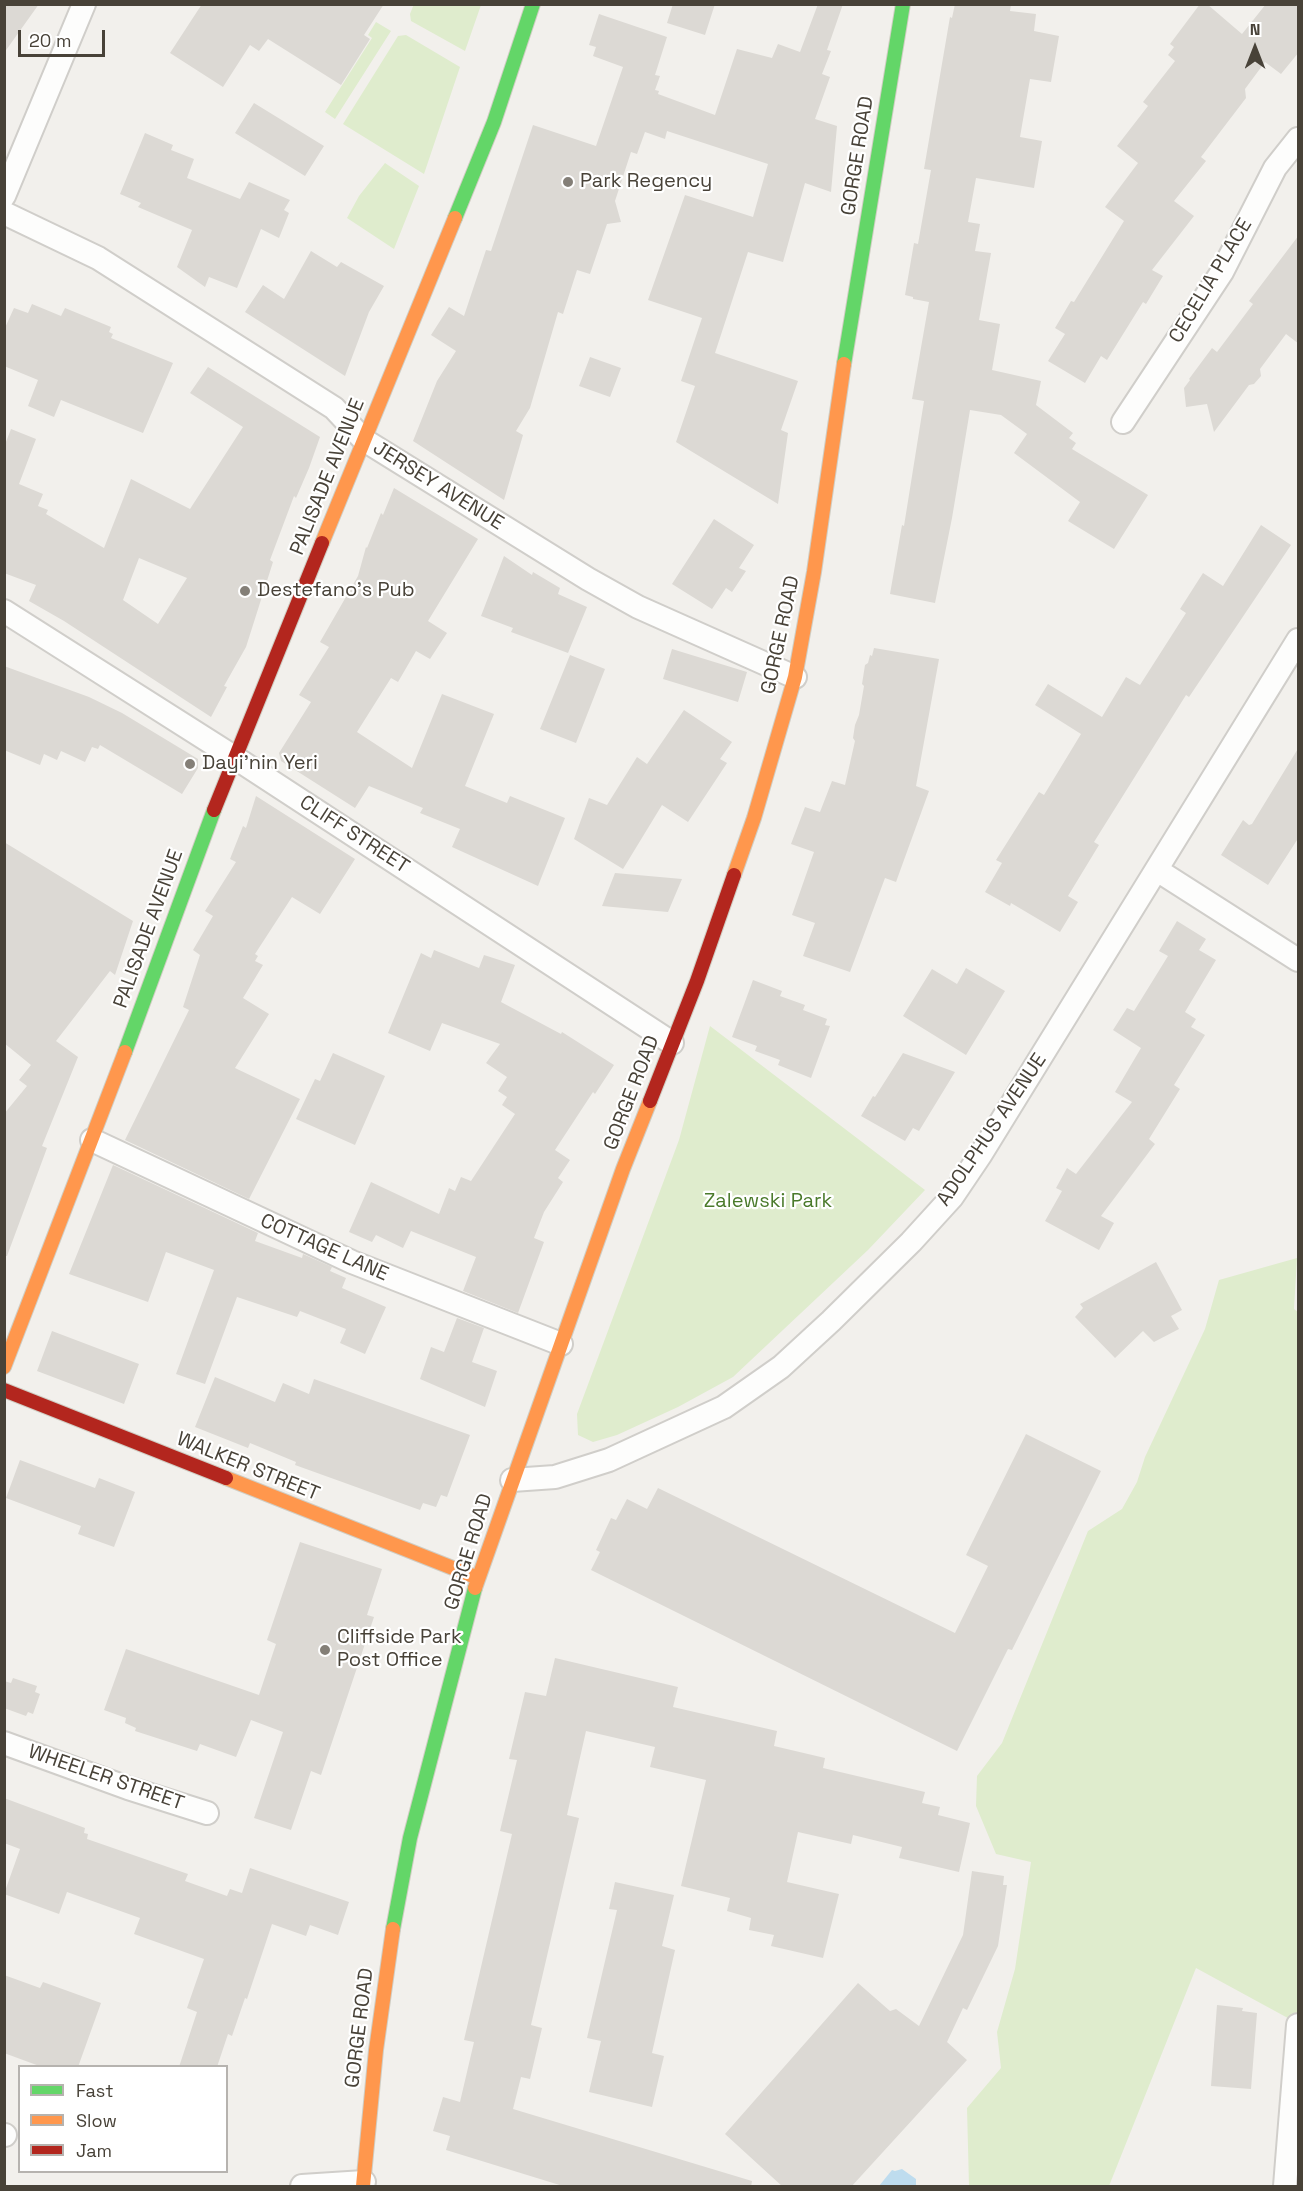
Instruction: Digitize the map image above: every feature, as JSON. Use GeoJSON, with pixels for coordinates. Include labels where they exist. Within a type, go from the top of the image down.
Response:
{"type":"FeatureCollection","features":[{"type":"Feature","properties":{"kind":"main road","name":"PALISADE AVENUE"},"geometry":{"type":"LineString","coordinates":[[4,1367],[92,1140],[234,757],[494,122],[533,4]]}},
{"type":"Feature","properties":{"kind":"main road","name":"GORGE ROAD"},"geometry":{"type":"LineString","coordinates":[[364,2184],[376,2050],[391,1942],[410,1838],[478,1578],[623,1169],[697,981],[754,818],[795,677],[814,572],[855,290],[903,4]]}},
{"type":"Feature","properties":{"kind":"main road","name":"WALKER STREET"},"geometry":{"type":"LineString","coordinates":[[4,1390],[478,1578]]}},
{"type":"Feature","properties":{"kind":"street"},"geometry":{"type":"LineString","coordinates":[[4,196],[84,4]]}},
{"type":"Feature","properties":{"kind":"street","name":"CECELIA PLACE"},"geometry":{"type":"LineString","coordinates":[[1123,422],[1222,272],[1275,168],[1299,139]]}},
{"type":"Feature","properties":{"kind":"street","name":"JERSEY AVENUE"},"geometry":{"type":"LineString","coordinates":[[4,213],[98,258],[334,408],[364,440],[638,608],[795,677]]}},
{"type":"Feature","properties":{"kind":"street","name":"CLIFF STREET"},"geometry":{"type":"LineString","coordinates":[[4,611],[234,757],[672,1043]]}},
{"type":"Feature","properties":{"kind":"street","name":"ADOLPHUS AVENUE"},"geometry":{"type":"LineString","coordinates":[[512,1480],[555,1477],[609,1460],[724,1407],[781,1367],[911,1242],[952,1197],[981,1154],[1299,640]]}},
{"type":"Feature","properties":{"kind":"street"},"geometry":{"type":"LineString","coordinates":[[1158,870],[1299,960]]}},
{"type":"Feature","properties":{"kind":"street","name":"COTTAGE LANE"},"geometry":{"type":"LineString","coordinates":[[92,1140],[352,1262],[561,1344]]}},
{"type":"Feature","properties":{"kind":"street","name":"WHEELER STREET"},"geometry":{"type":"LineString","coordinates":[[4,1743],[128,1788],[207,1813]]}},
{"type":"Feature","properties":{"kind":"street"},"geometry":{"type":"LineString","coordinates":[[1285,2187],[1299,2025]]}},
{"type":"Feature","properties":{"kind":"street"},"geometry":{"type":"LineString","coordinates":[[302,2187],[364,2184]]}},
{"type":"Feature","properties":{"kind":"green space"},"geometry":{"type":"Polygon","coordinates":[[[414,4],[481,5],[465,51],[411,21],[410,14],[414,4]]]}},
{"type":"Feature","properties":{"kind":"green space"},"geometry":{"type":"Polygon","coordinates":[[[376,22],[391,31],[335,119],[325,112],[372,38],[368,35],[376,22]]]}},
{"type":"Feature","properties":{"kind":"green space"},"geometry":{"type":"Polygon","coordinates":[[[406,35],[460,67],[424,174],[343,124],[398,36],[406,35]]]}},
{"type":"Feature","properties":{"kind":"green space"},"geometry":{"type":"Polygon","coordinates":[[[385,163],[419,186],[394,249],[347,218],[359,196],[385,163]]]}},
{"type":"Feature","properties":{"kind":"green space","name":"Zalewski Park"},"geometry":{"type":"Polygon","coordinates":[[[710,1026],[925,1190],[868,1250],[733,1377],[678,1407],[617,1435],[593,1442],[578,1435],[577,1414],[679,1140],[710,1026]]]}},
{"type":"Feature","properties":{"kind":"green space"},"geometry":{"type":"Polygon","coordinates":[[[1297,1258],[1294,1309],[1298,1312],[1297,2023],[1196,1968],[1109,2186],[969,2186],[967,2108],[1001,2068],[997,2032],[1015,1969],[1031,1862],[996,1854],[976,1806],[977,1776],[1002,1743],[1088,1531],[1122,1509],[1137,1482],[1145,1457],[1205,1329],[1219,1280],[1297,1258]]]}},
{"type":"Feature","properties":{"kind":"water"},"geometry":{"type":"Polygon","coordinates":[[[902,2169],[916,2179],[916,2186],[879,2186],[892,2170],[902,2169]]]}},
{"type":"Feature","properties":{"kind":"building"},"geometry":{"type":"Polygon","coordinates":[[[4,4],[39,4],[4,53],[4,4]]]}},
{"type":"Feature","properties":{"kind":"building"},"geometry":{"type":"Polygon","coordinates":[[[202,4],[384,4],[364,35],[370,39],[341,85],[268,39],[259,51],[250,45],[223,87],[170,53],[202,4]]]}},
{"type":"Feature","properties":{"kind":"building"},"geometry":{"type":"Polygon","coordinates":[[[673,4],[715,4],[705,35],[667,23],[673,4]]]}},
{"type":"Feature","properties":{"kind":"building"},"geometry":{"type":"Polygon","coordinates":[[[818,4],[843,4],[827,50],[831,51],[822,74],[830,77],[815,119],[837,126],[831,192],[805,183],[783,262],[748,252],[715,353],[798,381],[781,430],[788,433],[778,504],[676,442],[695,386],[681,381],[702,318],[648,300],[685,195],[753,217],[768,164],[667,131],[665,139],[645,132],[637,154],[631,152],[615,201],[621,222],[607,224],[590,274],[577,270],[563,314],[558,312],[530,408],[516,431],[523,435],[504,500],[413,441],[437,381],[456,351],[431,335],[449,307],[464,316],[486,250],[491,251],[533,125],[596,146],[623,67],[593,56],[596,47],[589,45],[599,14],[667,37],[655,75],[660,76],[655,90],[659,91],[658,94],[715,115],[737,49],[772,58],[778,44],[800,52],[818,4]]]}},
{"type":"Feature","properties":{"kind":"building"},"geometry":{"type":"Polygon","coordinates":[[[955,4],[1011,4],[1010,11],[1036,14],[1034,31],[1059,36],[1051,82],[1030,79],[1020,137],[1042,141],[1034,188],[976,178],[968,222],[980,224],[975,251],[991,253],[979,320],[1000,324],[992,370],[1041,381],[1036,405],[1073,433],[1069,438],[1076,443],[1072,449],[1148,495],[1114,549],[1068,521],[1080,502],[1014,453],[1027,434],[1001,415],[970,410],[935,603],[890,594],[902,525],[904,526],[924,401],[912,399],[929,302],[905,295],[914,243],[918,244],[931,170],[924,169],[950,17],[952,18],[955,4]]]}},
{"type":"Feature","properties":{"kind":"building"},"geometry":{"type":"Polygon","coordinates":[[[1200,4],[1207,4],[1242,34],[1266,4],[1299,4],[1299,52],[1281,74],[1265,62],[1245,89],[1246,98],[1201,157],[1206,161],[1174,201],[1194,216],[1152,270],[1163,276],[1146,304],[1143,302],[1107,360],[1101,356],[1085,383],[1048,361],[1065,334],[1055,328],[1071,301],[1074,302],[1124,221],[1105,207],[1138,163],[1117,146],[1148,106],[1143,102],[1175,61],[1168,55],[1174,47],[1170,44],[1200,4]]]}},
{"type":"Feature","properties":{"kind":"building"},"geometry":{"type":"Polygon","coordinates":[[[254,103],[324,146],[305,176],[235,133],[254,103]]]}},
{"type":"Feature","properties":{"kind":"building"},"geometry":{"type":"Polygon","coordinates":[[[145,133],[173,145],[171,150],[194,159],[187,178],[240,199],[249,182],[290,200],[284,210],[289,213],[279,238],[261,229],[237,288],[209,277],[205,287],[177,267],[192,230],[138,207],[141,203],[120,194],[145,133]]]}},
{"type":"Feature","properties":{"kind":"building"},"geometry":{"type":"Polygon","coordinates":[[[1299,235],[1299,344],[1286,334],[1260,369],[1261,376],[1254,384],[1249,385],[1214,432],[1207,404],[1186,407],[1184,388],[1212,348],[1217,352],[1253,304],[1249,301],[1299,235]]]}},
{"type":"Feature","properties":{"kind":"building"},"geometry":{"type":"Polygon","coordinates":[[[311,251],[337,267],[341,262],[384,286],[369,312],[345,376],[245,312],[263,285],[284,299],[311,251]]]}},
{"type":"Feature","properties":{"kind":"building"},"geometry":{"type":"Polygon","coordinates":[[[32,304],[61,316],[65,308],[111,327],[109,332],[113,334],[111,338],[173,363],[143,433],[61,400],[54,417],[28,406],[38,380],[4,366],[4,330],[14,308],[28,313],[32,304]]]}},
{"type":"Feature","properties":{"kind":"building"},"geometry":{"type":"Polygon","coordinates":[[[590,357],[621,368],[610,397],[579,386],[590,357]]]}},
{"type":"Feature","properties":{"kind":"building"},"geometry":{"type":"Polygon","coordinates":[[[208,367],[320,437],[296,498],[294,496],[270,560],[273,562],[246,647],[224,686],[227,687],[211,717],[64,621],[29,601],[36,585],[4,573],[4,447],[11,429],[36,439],[19,484],[43,494],[38,506],[48,510],[46,514],[104,548],[131,479],[190,509],[243,427],[190,393],[208,367]],[[139,558],[123,600],[158,624],[187,578],[139,558]]]}},
{"type":"Feature","properties":{"kind":"building"},"geometry":{"type":"Polygon","coordinates":[[[394,488],[478,539],[428,621],[447,633],[430,659],[416,651],[398,682],[391,678],[357,732],[412,768],[442,694],[494,714],[465,786],[507,803],[510,796],[565,818],[538,886],[452,847],[460,829],[420,813],[423,808],[369,786],[355,808],[281,761],[279,753],[311,702],[299,695],[329,647],[320,642],[358,576],[366,547],[394,488]]]}},
{"type":"Feature","properties":{"kind":"building"},"geometry":{"type":"Polygon","coordinates":[[[714,519],[754,545],[739,568],[746,571],[732,592],[726,588],[712,609],[672,584],[714,519]]]}},
{"type":"Feature","properties":{"kind":"building"},"geometry":{"type":"Polygon","coordinates":[[[1261,525],[1291,545],[1189,697],[1186,695],[1094,842],[1099,845],[1068,896],[1078,902],[1060,932],[1011,903],[1010,906],[985,892],[1002,863],[996,860],[1039,792],[1044,795],[1081,734],[1035,705],[1048,684],[1102,717],[1126,677],[1140,685],[1186,613],[1180,609],[1203,573],[1223,586],[1261,525]]]}},
{"type":"Feature","properties":{"kind":"building"},"geometry":{"type":"Polygon","coordinates":[[[504,556],[532,575],[533,572],[560,588],[558,594],[587,607],[568,653],[511,632],[513,628],[481,616],[504,556]]]}},
{"type":"Feature","properties":{"kind":"building"},"geometry":{"type":"Polygon","coordinates":[[[874,648],[939,659],[916,786],[929,791],[896,882],[885,878],[850,972],[803,956],[815,923],[792,915],[814,852],[791,844],[805,807],[820,812],[832,781],[845,785],[855,741],[853,738],[864,686],[862,684],[865,665],[870,655],[872,656],[874,648]]]}},
{"type":"Feature","properties":{"kind":"building"},"geometry":{"type":"Polygon","coordinates":[[[672,649],[747,672],[738,702],[663,679],[672,649]]]}},
{"type":"Feature","properties":{"kind":"building"},"geometry":{"type":"Polygon","coordinates":[[[570,655],[605,669],[576,743],[540,729],[570,655]]]}},
{"type":"Feature","properties":{"kind":"building"},"geometry":{"type":"Polygon","coordinates":[[[4,666],[89,697],[122,713],[198,759],[198,768],[182,794],[100,745],[98,749],[92,747],[85,762],[61,751],[57,760],[44,754],[40,765],[4,750],[4,666]]]}},
{"type":"Feature","properties":{"kind":"building"},"geometry":{"type":"Polygon","coordinates":[[[684,710],[732,742],[720,759],[727,763],[688,822],[662,805],[623,869],[574,839],[589,798],[607,805],[637,757],[647,764],[684,710]]]}},
{"type":"Feature","properties":{"kind":"building"},"geometry":{"type":"Polygon","coordinates":[[[1299,747],[1299,837],[1268,885],[1221,855],[1243,820],[1249,825],[1252,824],[1299,747]]]}},
{"type":"Feature","properties":{"kind":"building"},"geometry":{"type":"Polygon","coordinates":[[[256,796],[355,859],[320,914],[292,897],[255,954],[258,956],[255,961],[263,965],[243,998],[269,1014],[235,1068],[300,1099],[249,1199],[125,1140],[189,1010],[183,1007],[200,955],[193,950],[213,916],[205,911],[236,862],[230,859],[243,826],[246,828],[256,796]]]}},
{"type":"Feature","properties":{"kind":"building"},"geometry":{"type":"Polygon","coordinates":[[[4,842],[133,921],[115,975],[110,971],[56,1041],[78,1057],[42,1146],[47,1148],[7,1256],[4,1256],[4,1114],[27,1086],[19,1080],[31,1065],[4,1043],[4,842]]]}},
{"type":"Feature","properties":{"kind":"building"},"geometry":{"type":"Polygon","coordinates":[[[615,873],[682,879],[668,912],[602,906],[615,873]]]}},
{"type":"Feature","properties":{"kind":"building"},"geometry":{"type":"Polygon","coordinates":[[[1177,921],[1206,939],[1199,950],[1216,960],[1185,1012],[1196,1019],[1191,1027],[1205,1035],[1174,1085],[1180,1089],[1149,1139],[1155,1144],[1101,1216],[1114,1223],[1099,1250],[1045,1221],[1062,1191],[1056,1188],[1067,1168],[1076,1174],[1132,1102],[1115,1092],[1141,1048],[1113,1030],[1127,1008],[1134,1011],[1168,956],[1159,951],[1177,921]]]}},
{"type":"Feature","properties":{"kind":"building"},"geometry":{"type":"Polygon","coordinates":[[[434,950],[479,968],[484,955],[515,965],[501,1002],[561,1034],[562,1032],[614,1065],[595,1094],[593,1092],[555,1150],[570,1160],[558,1178],[563,1182],[544,1212],[534,1238],[544,1242],[518,1313],[463,1291],[476,1257],[411,1231],[403,1248],[376,1235],[372,1242],[349,1232],[371,1182],[439,1214],[449,1188],[455,1191],[461,1177],[471,1181],[515,1114],[502,1105],[507,1097],[498,1091],[507,1077],[486,1063],[500,1044],[442,1023],[430,1051],[388,1033],[421,953],[431,958],[434,950]]]}},
{"type":"Feature","properties":{"kind":"building"},"geometry":{"type":"Polygon","coordinates":[[[966,968],[1005,991],[966,1055],[903,1016],[932,969],[957,984],[966,968]]]}},
{"type":"Feature","properties":{"kind":"building"},"geometry":{"type":"Polygon","coordinates":[[[753,980],[782,991],[780,996],[805,1005],[803,1010],[827,1019],[825,1025],[830,1026],[811,1078],[778,1065],[780,1060],[755,1051],[757,1046],[732,1037],[753,980]]]}},
{"type":"Feature","properties":{"kind":"building"},"geometry":{"type":"Polygon","coordinates":[[[333,1053],[385,1076],[355,1145],[296,1119],[315,1079],[320,1081],[333,1053]]]}},
{"type":"Feature","properties":{"kind":"building"},"geometry":{"type":"Polygon","coordinates":[[[903,1053],[955,1072],[919,1131],[913,1128],[905,1141],[861,1116],[903,1053]]]}},
{"type":"Feature","properties":{"kind":"building"},"geometry":{"type":"Polygon","coordinates":[[[113,1165],[258,1233],[255,1241],[302,1258],[303,1254],[332,1267],[330,1271],[346,1278],[342,1288],[386,1307],[365,1354],[340,1343],[346,1329],[300,1311],[297,1317],[237,1297],[205,1384],[176,1374],[214,1270],[166,1252],[148,1302],[69,1274],[113,1165]]]}},
{"type":"Feature","properties":{"kind":"building"},"geometry":{"type":"Polygon","coordinates":[[[1156,1262],[1182,1310],[1171,1316],[1179,1329],[1154,1342],[1143,1331],[1115,1358],[1075,1317],[1083,1308],[1080,1304],[1156,1262]]]}},
{"type":"Feature","properties":{"kind":"building"},"geometry":{"type":"Polygon","coordinates":[[[457,1318],[484,1328],[472,1362],[497,1371],[485,1407],[420,1379],[431,1347],[444,1352],[457,1318]]]}},
{"type":"Feature","properties":{"kind":"building"},"geometry":{"type":"Polygon","coordinates":[[[52,1331],[139,1364],[124,1404],[37,1371],[52,1331]]]}},
{"type":"Feature","properties":{"kind":"building"},"geometry":{"type":"Polygon","coordinates":[[[215,1377],[275,1402],[283,1383],[309,1394],[314,1379],[470,1435],[447,1497],[441,1495],[436,1507],[423,1503],[420,1510],[295,1465],[296,1462],[250,1443],[248,1448],[195,1427],[215,1377]]]}},
{"type":"Feature","properties":{"kind":"building"},"geometry":{"type":"Polygon","coordinates":[[[1026,1434],[1101,1471],[1012,1650],[1008,1649],[957,1751],[591,1570],[600,1552],[596,1550],[611,1518],[616,1520],[627,1499],[647,1509],[658,1488],[955,1633],[988,1566],[966,1555],[1026,1434]]]}},
{"type":"Feature","properties":{"kind":"building"},"geometry":{"type":"Polygon","coordinates":[[[20,1460],[95,1488],[99,1478],[135,1492],[114,1547],[78,1534],[81,1526],[6,1498],[20,1460]]]}},
{"type":"Feature","properties":{"kind":"building"},"geometry":{"type":"Polygon","coordinates":[[[300,1542],[382,1569],[367,1615],[374,1617],[321,1775],[311,1771],[291,1830],[254,1818],[283,1732],[251,1720],[236,1757],[200,1744],[197,1751],[135,1731],[136,1728],[125,1723],[126,1718],[104,1710],[126,1649],[259,1695],[276,1644],[267,1640],[300,1542]]]}},
{"type":"Feature","properties":{"kind":"building"},"geometry":{"type":"Polygon","coordinates":[[[555,1658],[678,1687],[673,1707],[777,1731],[774,1746],[825,1758],[823,1768],[925,1792],[922,1803],[940,1807],[938,1815],[970,1823],[959,1872],[899,1858],[902,1847],[853,1835],[851,1844],[798,1832],[787,1882],[839,1894],[823,1958],[771,1946],[774,1935],[749,1930],[751,1918],[727,1911],[730,1898],[681,1886],[706,1780],[650,1767],[655,1747],[586,1731],[567,1815],[579,1818],[531,2025],[542,2028],[530,2079],[521,2077],[513,2109],[752,2181],[751,2187],[566,2187],[446,2150],[450,2136],[433,2131],[443,2097],[460,2102],[474,2042],[464,2040],[512,1834],[500,1831],[517,1760],[509,1759],[525,1692],[546,1696],[555,1658]]]}},
{"type":"Feature","properties":{"kind":"building"},"geometry":{"type":"Polygon","coordinates":[[[13,1678],[37,1686],[35,1692],[40,1694],[33,1714],[28,1712],[26,1716],[4,1708],[4,1681],[11,1683],[13,1678]]]}},
{"type":"Feature","properties":{"kind":"building"},"geometry":{"type":"Polygon","coordinates":[[[4,1798],[85,1828],[84,1833],[88,1834],[87,1839],[188,1874],[185,1881],[227,1896],[230,1889],[242,1893],[250,1868],[349,1902],[338,1935],[310,1925],[306,1936],[272,1924],[247,1999],[245,1998],[232,2036],[228,2034],[218,2065],[180,2065],[197,2012],[187,2008],[204,1959],[134,1934],[140,1918],[67,1892],[59,1914],[4,1894],[20,1849],[4,1843],[4,1798]]]}},
{"type":"Feature","properties":{"kind":"building"},"geometry":{"type":"Polygon","coordinates":[[[972,1871],[1004,1876],[1003,1885],[1007,1885],[998,1946],[967,2010],[963,2008],[947,2042],[967,2060],[851,2187],[783,2187],[725,2134],[858,1983],[890,2011],[896,2009],[919,2026],[963,1935],[972,1871]]]}},
{"type":"Feature","properties":{"kind":"building"},"geometry":{"type":"Polygon","coordinates":[[[615,1882],[674,1895],[662,1946],[675,1950],[652,2053],[664,2056],[652,2107],[589,2092],[601,2041],[587,2038],[617,1910],[609,1909],[615,1882]]]}},
{"type":"Feature","properties":{"kind":"building"},"geometry":{"type":"Polygon","coordinates":[[[4,1975],[40,1988],[43,1982],[101,2003],[79,2065],[37,2065],[4,2053],[4,1975]]]}},
{"type":"Feature","properties":{"kind":"building"},"geometry":{"type":"Polygon","coordinates":[[[1217,2005],[1243,2008],[1242,2011],[1257,2013],[1251,2089],[1211,2086],[1217,2005]]]}},
{"type":"Feature","properties":{"kind":"traffic: fast"},"geometry":{"type":"LineString","coordinates":[[455,218],[494,122],[533,4]]}},
{"type":"Feature","properties":{"kind":"traffic: fast"},"geometry":{"type":"LineString","coordinates":[[844,364],[903,4]]}},
{"type":"Feature","properties":{"kind":"traffic: fast"},"geometry":{"type":"LineString","coordinates":[[125,1052],[214,810]]}},
{"type":"Feature","properties":{"kind":"traffic: fast"},"geometry":{"type":"LineString","coordinates":[[393,1929],[410,1838],[475,1588]]}},
{"type":"Feature","properties":{"kind":"traffic: slow"},"geometry":{"type":"LineString","coordinates":[[322,543],[455,218]]}},
{"type":"Feature","properties":{"kind":"traffic: slow"},"geometry":{"type":"LineString","coordinates":[[734,875],[754,818],[795,677],[814,572],[844,364]]}},
{"type":"Feature","properties":{"kind":"traffic: slow"},"geometry":{"type":"LineString","coordinates":[[4,1367],[125,1052]]}},
{"type":"Feature","properties":{"kind":"traffic: slow"},"geometry":{"type":"LineString","coordinates":[[475,1588],[623,1169],[650,1101]]}},
{"type":"Feature","properties":{"kind":"traffic: slow"},"geometry":{"type":"LineString","coordinates":[[226,1478],[478,1578]]}},
{"type":"Feature","properties":{"kind":"traffic: slow"},"geometry":{"type":"LineString","coordinates":[[363,2186],[376,2050],[393,1929]]}},
{"type":"Feature","properties":{"kind":"traffic: jam"},"geometry":{"type":"LineString","coordinates":[[214,810],[322,543]]}},
{"type":"Feature","properties":{"kind":"traffic: jam"},"geometry":{"type":"LineString","coordinates":[[650,1101],[697,981],[734,875]]}},
{"type":"Feature","properties":{"kind":"traffic: jam"},"geometry":{"type":"LineString","coordinates":[[4,1390],[226,1478]]}},
{"type":"Feature","properties":{"kind":"place","name":"Park Regency"},"geometry":{"type":"Point","coordinates":[568,182]}},
{"type":"Feature","properties":{"kind":"place","name":"Destefano's Pub"},"geometry":{"type":"Point","coordinates":[245,591]}},
{"type":"Feature","properties":{"kind":"place","name":"Dayi’nin Yeri"},"geometry":{"type":"Point","coordinates":[190,764]}},
{"type":"Feature","properties":{"kind":"place","name":"Cliffside Park Post Office"},"geometry":{"type":"Point","coordinates":[325,1650]}}]}
